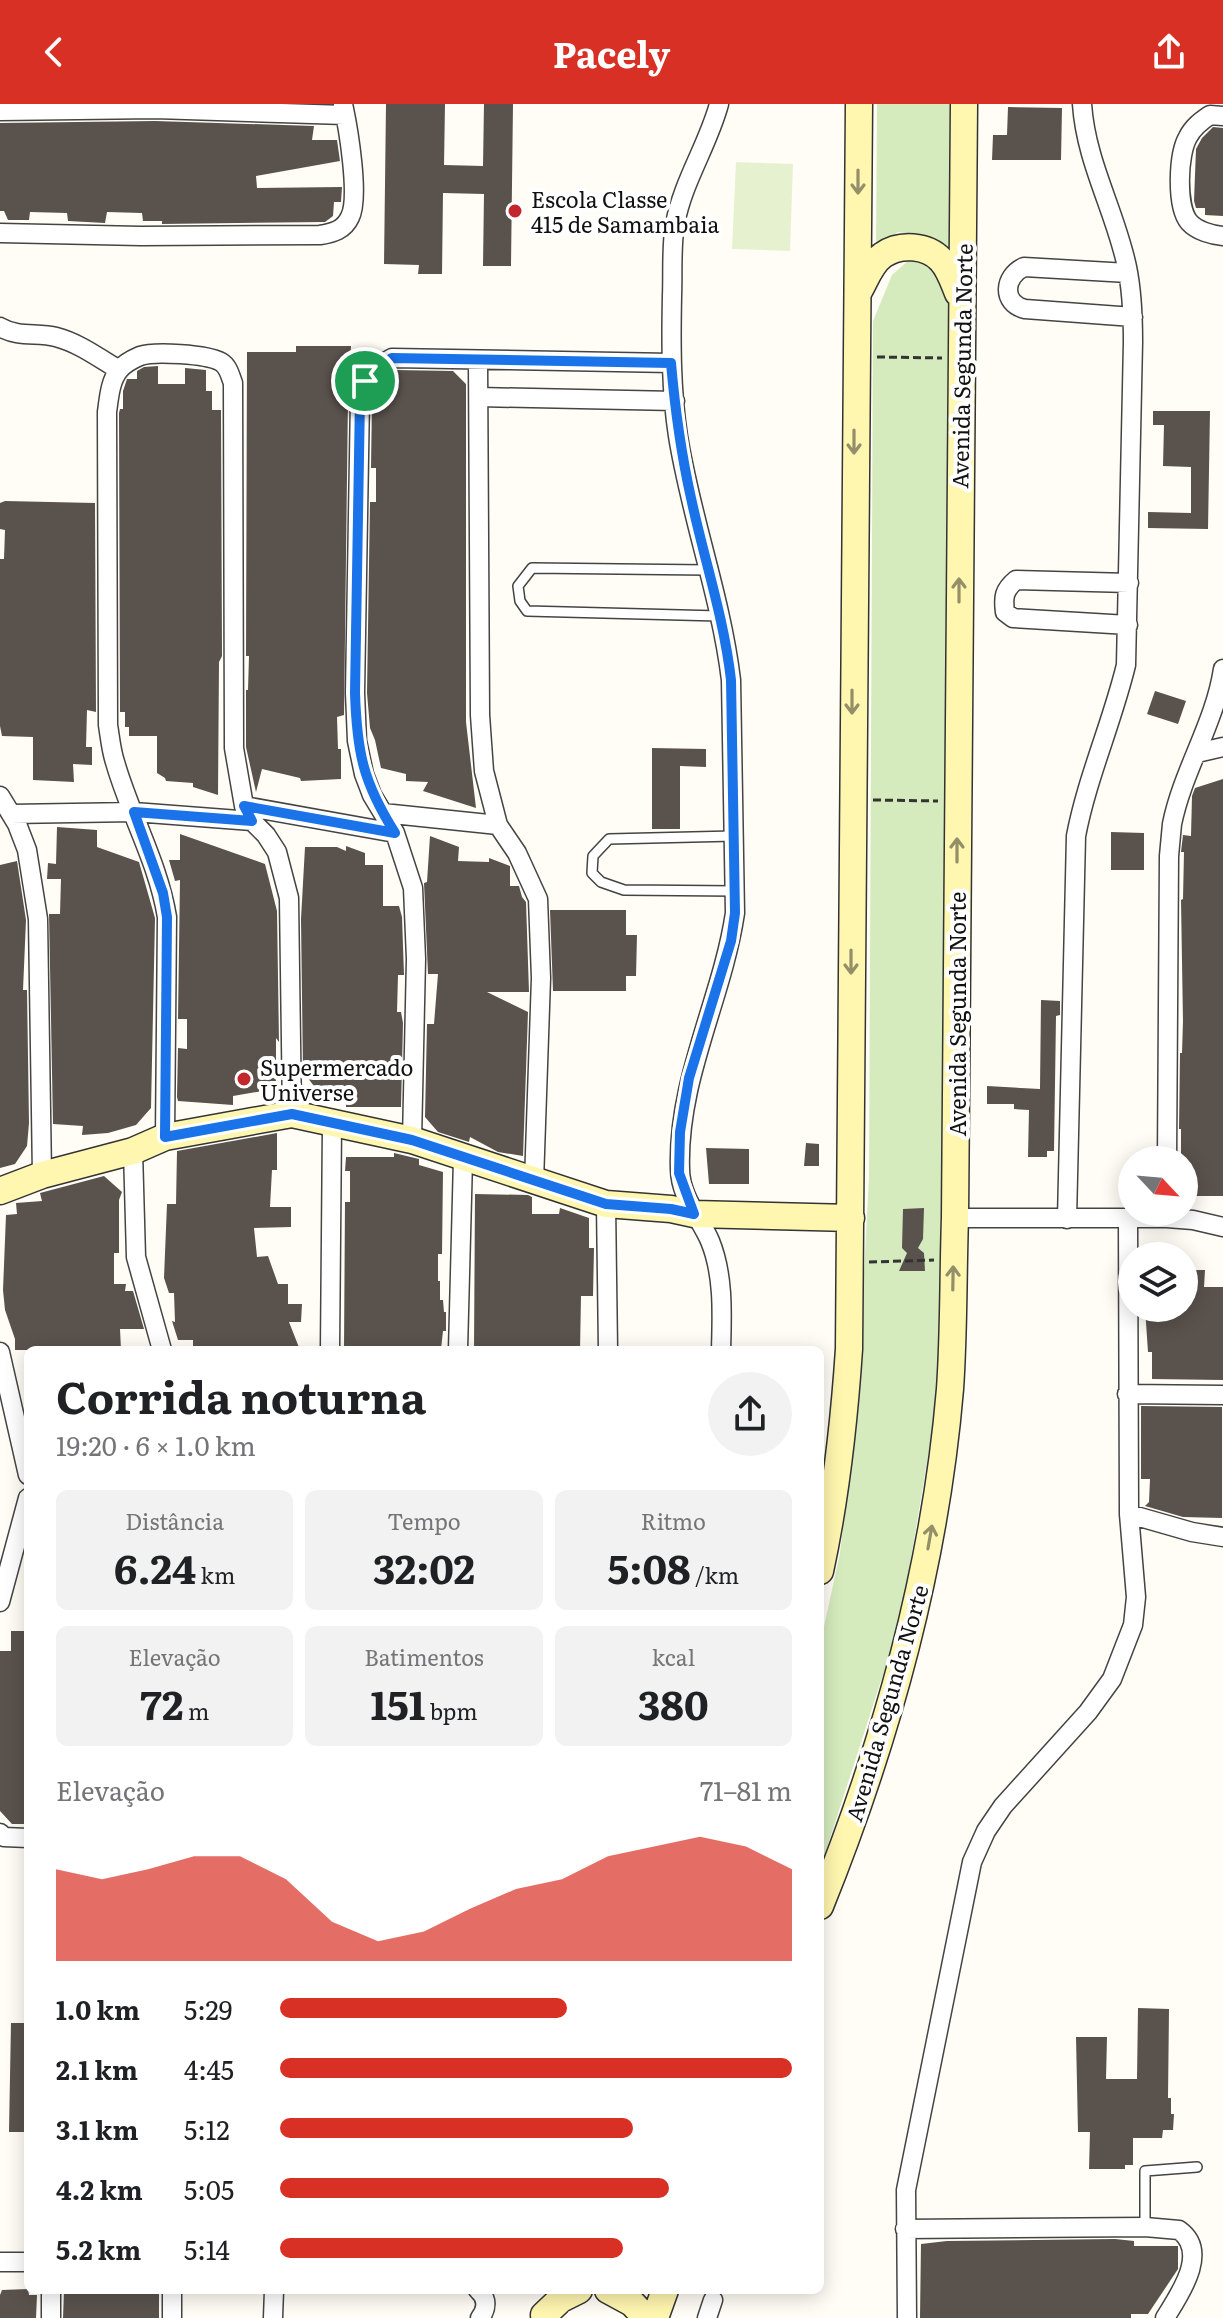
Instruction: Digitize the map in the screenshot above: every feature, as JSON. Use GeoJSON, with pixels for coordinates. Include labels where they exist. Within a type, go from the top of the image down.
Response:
{"type":"FeatureCollection","features":[{"type":"Feature","properties":{"kind":"main road"},"geometry":{"type":"LineString","coordinates":[[824,1553],[843,1436],[849,1349],[851,800],[859,104]]}},
{"type":"Feature","properties":{"kind":"main road","name":"Avenida Segunda Norte"},"geometry":{"type":"LineString","coordinates":[[824,1896],[878,1747],[910,1635],[931,1535],[950,1389],[955,1218],[964,104]]}},
{"type":"Feature","properties":{"kind":"main road"},"geometry":{"type":"LineString","coordinates":[[857,294],[871,268],[883,255],[900,247],[914,247],[929,251],[942,260],[962,304]]}},
{"type":"Feature","properties":{"kind":"main road"},"geometry":{"type":"LineString","coordinates":[[0,1191],[42,1175],[133,1151],[165,1137],[292,1114],[412,1140],[606,1204],[694,1214],[851,1218]]}},
{"type":"Feature","properties":{"kind":"main road"},"geometry":{"type":"LineString","coordinates":[[544,2316],[552,2294]]}},
{"type":"Feature","properties":{"kind":"main road"},"geometry":{"type":"LineString","coordinates":[[544,2316],[561,2299],[571,2294]]}},
{"type":"Feature","properties":{"kind":"main road"},"geometry":{"type":"LineString","coordinates":[[615,2294],[632,2303],[646,2318]]}},
{"type":"Feature","properties":{"kind":"main road"},"geometry":{"type":"LineString","coordinates":[[655,2318],[664,2294]]}},
{"type":"Feature","properties":{"kind":"street"},"geometry":{"type":"LineString","coordinates":[[719,104],[710,134],[681,197],[674,228],[671,363],[678,435],[727,646],[731,680],[735,891],[731,941],[689,1078],[680,1132],[679,1173],[718,1266],[721,1346]]}},
{"type":"Feature","properties":{"kind":"street"},"geometry":{"type":"LineString","coordinates":[[1067,1219],[1076,836],[1081,808],[1126,665],[1133,317],[1128,273],[1090,157],[1082,104]]}},
{"type":"Feature","properties":{"kind":"street"},"geometry":{"type":"LineString","coordinates":[[0,111],[344,110],[354,205],[345,225],[335,232],[320,235],[0,233]]}},
{"type":"Feature","properties":{"kind":"street"},"geometry":{"type":"LineString","coordinates":[[1223,116],[1210,115],[1186,140],[1181,157],[1180,196],[1189,222],[1197,228],[1223,236]]}},
{"type":"Feature","properties":{"kind":"street"},"geometry":{"type":"LineString","coordinates":[[1128,273],[1024,267],[1015,271],[1007,284],[1008,297],[1015,307],[1025,309],[1133,317]]}},
{"type":"Feature","properties":{"kind":"street"},"geometry":{"type":"LineString","coordinates":[[0,327],[27,336],[51,336],[69,341],[119,370]]}},
{"type":"Feature","properties":{"kind":"street"},"geometry":{"type":"LineString","coordinates":[[165,1137],[167,917],[163,893],[114,761],[108,725],[107,412],[112,383],[119,370],[141,356],[166,354],[211,359],[222,363],[233,383],[234,748],[248,814],[277,852],[289,898],[292,1114]]}},
{"type":"Feature","properties":{"kind":"street"},"geometry":{"type":"LineString","coordinates":[[412,1140],[416,959],[413,888],[395,833],[364,774],[357,741],[355,664],[360,398],[365,381],[372,371],[392,358],[478,362],[671,363]]}},
{"type":"Feature","properties":{"kind":"street"},"geometry":{"type":"LineString","coordinates":[[478,362],[480,715],[484,771],[498,825],[524,865],[538,899],[541,978],[534,1182]]}},
{"type":"Feature","properties":{"kind":"street"},"geometry":{"type":"LineString","coordinates":[[479,397],[675,401]]}},
{"type":"Feature","properties":{"kind":"street"},"geometry":{"type":"LineString","coordinates":[[1128,625],[1013,618],[1005,612],[1003,600],[1006,588],[1016,580],[1129,583]]}},
{"type":"Feature","properties":{"kind":"street"},"geometry":{"type":"LineString","coordinates":[[1167,1146],[1169,856],[1172,824],[1219,695],[1223,669]]}},
{"type":"Feature","properties":{"kind":"street"},"geometry":{"type":"LineString","coordinates":[[1197,753],[1223,747]]}},
{"type":"Feature","properties":{"kind":"street"},"geometry":{"type":"LineString","coordinates":[[0,796],[9,820],[27,850],[38,919],[42,1175]]}},
{"type":"Feature","properties":{"kind":"street"},"geometry":{"type":"LineString","coordinates":[[9,820],[134,812],[248,814],[395,833]]}},
{"type":"Feature","properties":{"kind":"street"},"geometry":{"type":"LineString","coordinates":[[383,813],[498,825]]}},
{"type":"Feature","properties":{"kind":"street"},"geometry":{"type":"LineString","coordinates":[[330,1346],[332,1124]]}},
{"type":"Feature","properties":{"kind":"street"},"geometry":{"type":"LineString","coordinates":[[133,1151],[136,1257],[161,1346]]}},
{"type":"Feature","properties":{"kind":"street"},"geometry":{"type":"LineString","coordinates":[[458,1346],[463,1159]]}},
{"type":"Feature","properties":{"kind":"street"},"geometry":{"type":"LineString","coordinates":[[606,1204],[608,1346]]}},
{"type":"Feature","properties":{"kind":"street"},"geometry":{"type":"LineString","coordinates":[[955,1218],[1118,1219]]}},
{"type":"Feature","properties":{"kind":"street"},"geometry":{"type":"LineString","coordinates":[[1198,1221],[1223,1227]]}},
{"type":"Feature","properties":{"kind":"street"},"geometry":{"type":"LineString","coordinates":[[907,2318],[906,2190],[972,1862],[986,1831],[1003,1806],[1088,1712],[1112,1679],[1133,1625],[1136,1597],[1129,1514],[1128,1226]]}},
{"type":"Feature","properties":{"kind":"street"},"geometry":{"type":"LineString","coordinates":[[0,1352],[24,1457]]}},
{"type":"Feature","properties":{"kind":"street"},"geometry":{"type":"LineString","coordinates":[[1127,1394],[1223,1395]]}},
{"type":"Feature","properties":{"kind":"street"},"geometry":{"type":"LineString","coordinates":[[0,1602],[8,1543],[24,1507]]}},
{"type":"Feature","properties":{"kind":"street"},"geometry":{"type":"LineString","coordinates":[[1129,1514],[1192,1532],[1223,1537]]}},
{"type":"Feature","properties":{"kind":"street"},"geometry":{"type":"LineString","coordinates":[[0,1833],[4,1837],[24,1838]]}},
{"type":"Feature","properties":{"kind":"street"},"geometry":{"type":"LineString","coordinates":[[905,2229],[1145,2227],[1179,2230],[1190,2243],[1192,2262],[1188,2277],[1165,2318]]}},
{"type":"Feature","properties":{"kind":"street"},"geometry":{"type":"LineString","coordinates":[[0,2262],[24,2262]]}},
{"type":"Feature","properties":{"kind":"street"},"geometry":{"type":"LineString","coordinates":[[51,2294],[51,2318]]}},
{"type":"Feature","properties":{"kind":"street"},"geometry":{"type":"LineString","coordinates":[[172,2294],[172,2318]]}},
{"type":"Feature","properties":{"kind":"street"},"geometry":{"type":"LineString","coordinates":[[273,2318],[274,2294]]}},
{"type":"Feature","properties":{"kind":"street"},"geometry":{"type":"LineString","coordinates":[[480,2318],[486,2309],[486,2300],[481,2294]]}},
{"type":"Feature","properties":{"kind":"lane"},"geometry":{"type":"LineString","coordinates":[[707,570],[532,568],[518,586],[520,601],[527,611],[719,616]]}},
{"type":"Feature","properties":{"kind":"lane"},"geometry":{"type":"LineString","coordinates":[[734,836],[609,839],[593,856],[592,873],[601,882],[624,890],[735,891]]}},
{"type":"Feature","properties":{"kind":"lane"},"geometry":{"type":"LineString","coordinates":[[1145,2227],[1145,2171],[1197,2167]]}},
{"type":"Feature","properties":{"kind":"path"},"geometry":{"type":"LineString","coordinates":[[855,356],[961,358]]}},
{"type":"Feature","properties":{"kind":"path"},"geometry":{"type":"LineString","coordinates":[[851,800],[958,801]]}},
{"type":"Feature","properties":{"kind":"path"},"geometry":{"type":"LineString","coordinates":[[849,1262],[954,1259]]}},
{"type":"Feature","properties":{"kind":"green space"},"geometry":{"type":"Polygon","coordinates":[[[877,104],[952,104],[952,248],[923,236],[898,232],[876,251],[877,104]]]}},
{"type":"Feature","properties":{"kind":"green space"},"geometry":{"type":"Polygon","coordinates":[[[736,162],[793,164],[790,251],[732,249],[736,162]]]}},
{"type":"Feature","properties":{"kind":"green space"},"geometry":{"type":"Polygon","coordinates":[[[910,259],[932,265],[951,297],[942,1371],[901,1619],[824,1857],[824,1627],[840,1553],[857,1413],[869,1176],[873,321],[892,275],[910,259]]]}},
{"type":"Feature","properties":{"kind":"building"},"geometry":{"type":"Polygon","coordinates":[[[386,104],[445,104],[444,165],[483,166],[484,104],[513,104],[511,266],[483,266],[484,194],[443,193],[442,274],[418,274],[419,265],[384,264],[386,104]]]}},
{"type":"Feature","properties":{"kind":"building"},"geometry":{"type":"Polygon","coordinates":[[[1008,107],[1062,108],[1061,160],[992,160],[993,135],[1007,135],[1008,107]]]}},
{"type":"Feature","properties":{"kind":"building"},"geometry":{"type":"Polygon","coordinates":[[[155,121],[314,126],[312,140],[337,140],[340,161],[256,176],[257,188],[342,187],[341,202],[334,202],[333,216],[325,222],[162,224],[162,221],[143,221],[142,213],[107,212],[105,223],[68,221],[67,213],[30,212],[29,220],[8,220],[4,211],[0,211],[0,123],[155,121]]]}},
{"type":"Feature","properties":{"kind":"building"},"geometry":{"type":"Polygon","coordinates":[[[1213,127],[1223,128],[1223,216],[1205,215],[1205,208],[1196,208],[1194,201],[1196,149],[1213,127]]]}},
{"type":"Feature","properties":{"kind":"building"},"geometry":{"type":"Polygon","coordinates":[[[296,346],[351,346],[344,715],[337,717],[341,779],[301,781],[300,778],[262,769],[256,792],[246,747],[249,656],[246,656],[247,352],[296,352],[296,346]]]}},
{"type":"Feature","properties":{"kind":"building"},"geometry":{"type":"Polygon","coordinates":[[[158,366],[158,384],[185,384],[185,368],[206,370],[206,391],[212,391],[212,410],[221,410],[222,656],[219,662],[218,795],[193,787],[193,783],[166,781],[157,773],[157,736],[129,736],[129,727],[125,727],[125,712],[120,712],[119,413],[123,409],[127,379],[137,379],[137,371],[144,367],[158,366]]]}},
{"type":"Feature","properties":{"kind":"building"},"geometry":{"type":"Polygon","coordinates":[[[395,370],[453,371],[466,384],[466,722],[476,808],[423,791],[428,782],[406,781],[406,774],[381,768],[370,728],[367,693],[370,502],[376,502],[376,468],[371,468],[372,400],[381,382],[395,370]]]}},
{"type":"Feature","properties":{"kind":"building"},"geometry":{"type":"Polygon","coordinates":[[[1153,411],[1210,411],[1208,529],[1148,528],[1148,512],[1191,513],[1191,467],[1163,466],[1164,425],[1153,425],[1153,411]]]}},
{"type":"Feature","properties":{"kind":"building"},"geometry":{"type":"Polygon","coordinates":[[[0,503],[95,503],[96,712],[87,710],[86,747],[92,747],[92,765],[73,764],[74,782],[33,780],[33,737],[2,736],[0,559],[4,559],[5,530],[0,529],[0,503]]]}},
{"type":"Feature","properties":{"kind":"building"},"geometry":{"type":"Polygon","coordinates":[[[1155,691],[1186,701],[1178,724],[1147,714],[1155,691]]]}},
{"type":"Feature","properties":{"kind":"building"},"geometry":{"type":"Polygon","coordinates":[[[652,748],[706,749],[706,767],[680,766],[680,829],[652,829],[652,748]]]}},
{"type":"Feature","properties":{"kind":"building"},"geometry":{"type":"Polygon","coordinates":[[[1223,779],[1223,1196],[1198,1196],[1198,1146],[1181,1146],[1179,1129],[1183,1021],[1181,900],[1184,852],[1181,852],[1183,835],[1191,836],[1195,788],[1223,779]]]}},
{"type":"Feature","properties":{"kind":"building"},"geometry":{"type":"Polygon","coordinates":[[[57,827],[97,830],[97,847],[139,862],[155,918],[151,1108],[136,1125],[108,1133],[82,1135],[83,1126],[53,1124],[49,914],[60,914],[61,879],[47,879],[48,863],[56,864],[57,827]]]}},
{"type":"Feature","properties":{"kind":"building"},"geometry":{"type":"Polygon","coordinates":[[[1111,832],[1144,833],[1144,870],[1111,870],[1111,832]]]}},
{"type":"Feature","properties":{"kind":"building"},"geometry":{"type":"Polygon","coordinates":[[[180,834],[265,864],[277,911],[279,1042],[276,1038],[276,1082],[274,1089],[233,1096],[233,1105],[178,1101],[177,1097],[178,1048],[187,1049],[187,1019],[178,1019],[180,880],[175,881],[169,860],[180,860],[180,834]]]}},
{"type":"Feature","properties":{"kind":"building"},"geometry":{"type":"Polygon","coordinates":[[[430,836],[459,847],[458,861],[489,862],[489,858],[510,866],[510,886],[519,886],[526,902],[529,992],[487,992],[528,1012],[523,1156],[498,1152],[470,1137],[469,1142],[438,1132],[425,1117],[427,1024],[434,1024],[438,974],[428,974],[424,883],[427,882],[430,836]]]}},
{"type":"Feature","properties":{"kind":"building"},"geometry":{"type":"Polygon","coordinates":[[[346,846],[365,853],[365,865],[383,865],[383,906],[399,906],[402,917],[404,975],[398,975],[397,1012],[401,1012],[403,1023],[401,1107],[346,1107],[346,1091],[324,1091],[314,1086],[303,1072],[301,919],[305,847],[337,847],[346,851],[346,846]]]}},
{"type":"Feature","properties":{"kind":"building"},"geometry":{"type":"Polygon","coordinates":[[[17,861],[26,920],[23,990],[27,990],[29,1123],[27,1146],[15,1164],[0,1168],[0,865],[17,861]]]}},
{"type":"Feature","properties":{"kind":"building"},"geometry":{"type":"Polygon","coordinates":[[[550,910],[626,910],[626,935],[637,935],[636,976],[626,976],[626,991],[553,991],[550,910]]]}},
{"type":"Feature","properties":{"kind":"building"},"geometry":{"type":"Polygon","coordinates":[[[1041,1000],[1060,1001],[1060,1015],[1056,1016],[1054,1151],[1047,1151],[1047,1157],[1028,1157],[1029,1110],[1014,1109],[1014,1104],[987,1104],[987,1086],[1040,1089],[1041,1000]]]}},
{"type":"Feature","properties":{"kind":"building"},"geometry":{"type":"Polygon","coordinates":[[[277,1133],[277,1170],[272,1170],[270,1207],[291,1207],[291,1227],[254,1228],[257,1257],[268,1256],[278,1284],[288,1284],[288,1304],[302,1304],[301,1322],[289,1322],[298,1346],[193,1346],[193,1340],[178,1340],[172,1321],[175,1322],[174,1293],[169,1293],[164,1278],[167,1204],[176,1204],[177,1151],[277,1133]]]}},
{"type":"Feature","properties":{"kind":"building"},"geometry":{"type":"Polygon","coordinates":[[[806,1143],[819,1144],[819,1166],[804,1166],[806,1143]]]}},
{"type":"Feature","properties":{"kind":"building"},"geometry":{"type":"Polygon","coordinates":[[[706,1148],[749,1149],[749,1184],[709,1184],[706,1148]]]}},
{"type":"Feature","properties":{"kind":"building"},"geometry":{"type":"Polygon","coordinates":[[[394,1153],[419,1159],[419,1165],[443,1172],[442,1254],[438,1254],[438,1281],[440,1300],[443,1300],[446,1312],[446,1331],[443,1331],[441,1346],[344,1346],[345,1202],[350,1202],[350,1171],[345,1171],[346,1157],[394,1157],[394,1153]]]}},
{"type":"Feature","properties":{"kind":"building"},"geometry":{"type":"Polygon","coordinates":[[[104,1176],[122,1192],[119,1200],[119,1253],[114,1253],[114,1284],[126,1284],[125,1291],[133,1291],[144,1329],[120,1329],[121,1346],[24,1346],[24,1350],[15,1350],[3,1290],[6,1215],[17,1214],[16,1203],[42,1201],[40,1193],[104,1176]]]}},
{"type":"Feature","properties":{"kind":"building"},"geometry":{"type":"Polygon","coordinates":[[[475,1194],[528,1195],[532,1197],[532,1214],[559,1214],[560,1208],[589,1218],[589,1248],[594,1248],[593,1296],[581,1296],[580,1346],[474,1346],[475,1194]]]}},
{"type":"Feature","properties":{"kind":"building"},"geometry":{"type":"Polygon","coordinates":[[[924,1208],[923,1239],[918,1248],[924,1253],[925,1271],[899,1271],[907,1253],[902,1248],[903,1209],[924,1208]]]}},
{"type":"Feature","properties":{"kind":"building"},"geometry":{"type":"Polygon","coordinates":[[[1198,1270],[1205,1270],[1204,1287],[1223,1287],[1223,1380],[1152,1379],[1152,1352],[1148,1352],[1146,1322],[1198,1322],[1198,1270]]]}},
{"type":"Feature","properties":{"kind":"building"},"geometry":{"type":"Polygon","coordinates":[[[1141,1406],[1222,1407],[1222,1518],[1183,1517],[1145,1506],[1149,1502],[1150,1479],[1141,1479],[1141,1406]]]}},
{"type":"Feature","properties":{"kind":"building"},"geometry":{"type":"Polygon","coordinates":[[[11,1631],[24,1631],[24,1824],[12,1824],[0,1811],[0,1651],[11,1651],[11,1631]]]}},
{"type":"Feature","properties":{"kind":"building"},"geometry":{"type":"Polygon","coordinates":[[[1138,2008],[1169,2009],[1168,2098],[1171,2098],[1171,2114],[1174,2114],[1173,2130],[1163,2130],[1162,2138],[1133,2138],[1133,2165],[1125,2165],[1125,2169],[1089,2169],[1090,2132],[1078,2132],[1076,2037],[1107,2037],[1106,2079],[1137,2079],[1138,2008]]]}},
{"type":"Feature","properties":{"kind":"building"},"geometry":{"type":"Polygon","coordinates":[[[11,2023],[24,2023],[24,2132],[9,2132],[11,2023]]]}},
{"type":"Feature","properties":{"kind":"building"},"geometry":{"type":"Polygon","coordinates":[[[1134,2241],[1134,2246],[1178,2246],[1178,2269],[1148,2314],[1131,2314],[1131,2318],[920,2318],[921,2244],[1134,2241]]]}},
{"type":"Feature","properties":{"kind":"building"},"geometry":{"type":"Polygon","coordinates":[[[24,2289],[24,2294],[37,2295],[36,2318],[0,2318],[2,2290],[24,2289]]]}},
{"type":"Feature","properties":{"kind":"building"},"geometry":{"type":"Polygon","coordinates":[[[64,2294],[159,2294],[159,2318],[63,2318],[64,2294]]]}},
{"type":"Feature","properties":{"kind":"place","name":"Escola Classe 415 de Samambaia"},"geometry":{"type":"Point","coordinates":[515,211]}},
{"type":"Feature","properties":{"kind":"place","name":"Supermercado Universe"},"geometry":{"type":"Point","coordinates":[244,1079]}},
{"type":"Feature","properties":{"kind":"route"},"geometry":{"type":"LineString","coordinates":[[392,358],[478,362],[671,363],[678,435],[727,646],[731,680],[735,913],[731,941],[689,1078],[680,1132],[679,1173],[694,1214],[606,1204],[412,1140],[292,1114],[165,1137],[167,917],[163,893],[134,812],[252,821],[244,806],[395,833],[372,795],[357,741],[356,577],[360,398],[365,381],[372,371],[392,358]]}}]}
